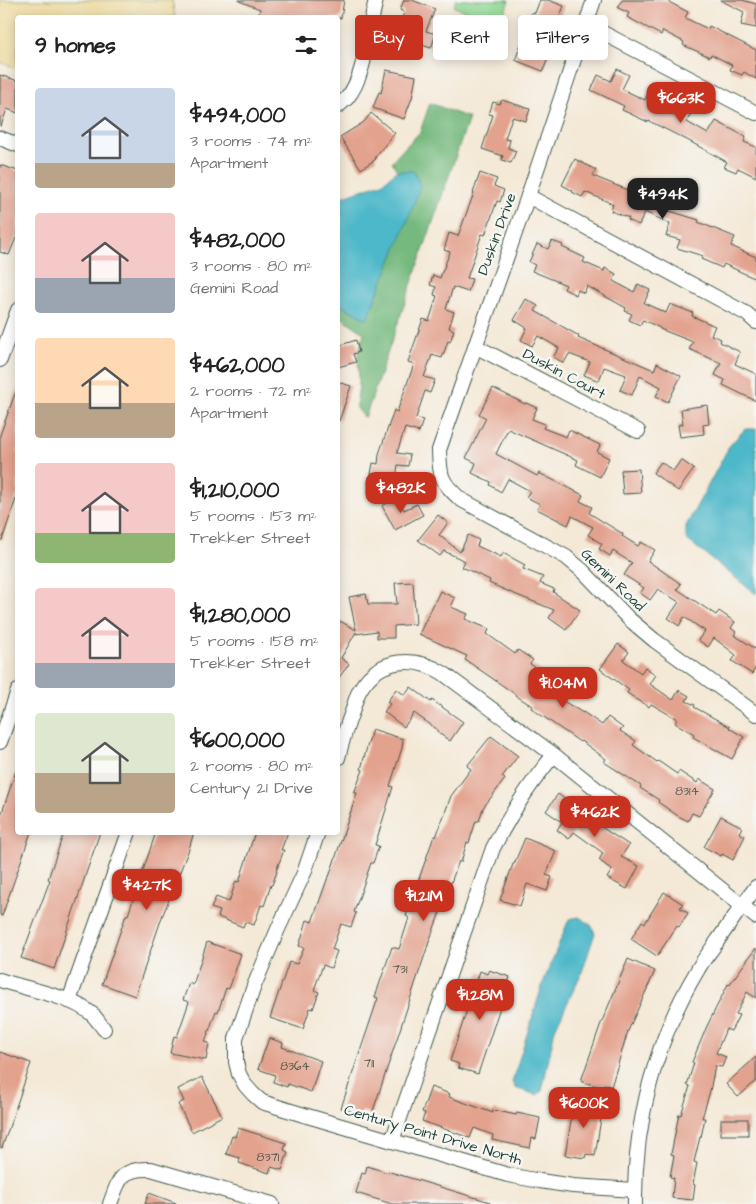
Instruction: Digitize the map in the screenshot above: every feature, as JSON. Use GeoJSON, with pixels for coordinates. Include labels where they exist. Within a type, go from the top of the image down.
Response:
{"type":"FeatureCollection","features":[{"type":"Feature","properties":{"kind":"street"},"geometry":{"type":"LineString","coordinates":[[340,104],[354,87],[359,74],[376,0]]}},
{"type":"Feature","properties":{"kind":"street","name":"Duskin Drive"},"geometry":{"type":"LineString","coordinates":[[589,15],[594,0]]}},
{"type":"Feature","properties":{"kind":"street"},"geometry":{"type":"LineString","coordinates":[[608,36],[756,113]]}},
{"type":"Feature","properties":{"kind":"street","name":"Duskin Drive"},"geometry":{"type":"LineString","coordinates":[[442,480],[439,450],[574,60]]}},
{"type":"Feature","properties":{"kind":"street"},"geometry":{"type":"LineString","coordinates":[[0,138],[15,144]]}},
{"type":"Feature","properties":{"kind":"street"},"geometry":{"type":"LineString","coordinates":[[528,196],[747,314],[756,322]]}},
{"type":"Feature","properties":{"kind":"street"},"geometry":{"type":"LineString","coordinates":[[0,360],[15,318]]}},
{"type":"Feature","properties":{"kind":"street","name":"Duskin Court"},"geometry":{"type":"LineString","coordinates":[[475,346],[638,431]]}},
{"type":"Feature","properties":{"kind":"street","name":"Gemini Road"},"geometry":{"type":"LineString","coordinates":[[442,480],[449,490],[460,499],[566,556],[629,619],[654,640],[756,714]]}},
{"type":"Feature","properties":{"kind":"street"},"geometry":{"type":"LineString","coordinates":[[340,749],[361,688],[376,671],[390,664],[402,662],[415,662],[433,667],[554,755],[756,917]]}},
{"type":"Feature","properties":{"kind":"street"},"geometry":{"type":"LineString","coordinates":[[0,742],[15,700]]}},
{"type":"Feature","properties":{"kind":"street"},"geometry":{"type":"LineString","coordinates":[[392,1141],[493,848],[536,778],[554,755]]}},
{"type":"Feature","properties":{"kind":"street"},"geometry":{"type":"LineString","coordinates":[[69,1000],[128,835]]}},
{"type":"Feature","properties":{"kind":"street","name":"Century Point Drive North"},"geometry":{"type":"LineString","coordinates":[[317,835],[304,873],[254,986],[236,1038],[236,1062],[239,1074],[245,1085],[262,1102],[392,1141],[508,1174],[635,1197]]}},
{"type":"Feature","properties":{"kind":"street"},"geometry":{"type":"LineString","coordinates":[[635,1197],[638,1148],[644,1113],[651,1077],[662,1041],[697,970],[756,887]]}},
{"type":"Feature","properties":{"kind":"street"},"geometry":{"type":"LineString","coordinates":[[0,980],[69,1000],[94,1016],[104,1029]]}},
{"type":"Feature","properties":{"kind":"street"},"geometry":{"type":"LineString","coordinates":[[110,1204],[118,1182],[128,1172],[138,1169],[151,1169],[272,1204]]}},
{"type":"Feature","properties":{"kind":"green space"},"geometry":{"type":"Polygon","coordinates":[[[456,0],[509,0],[504,15],[478,15],[454,7],[456,0]]]}},
{"type":"Feature","properties":{"kind":"green space"},"geometry":{"type":"Polygon","coordinates":[[[430,103],[469,118],[365,418],[356,407],[359,385],[358,355],[364,333],[340,316],[340,305],[367,319],[414,172],[397,171],[392,161],[420,132],[430,103]]]}},
{"type":"Feature","properties":{"kind":"sand"},"geometry":{"type":"Polygon","coordinates":[[[0,0],[172,0],[175,15],[15,15],[15,67],[0,62],[0,0]]]}},
{"type":"Feature","properties":{"kind":"water"},"geometry":{"type":"Polygon","coordinates":[[[397,171],[414,171],[420,186],[367,319],[340,305],[340,197],[382,183],[397,171]]]}},
{"type":"Feature","properties":{"kind":"water"},"geometry":{"type":"Polygon","coordinates":[[[745,429],[756,429],[756,594],[686,539],[686,526],[730,445],[745,429]]]}},
{"type":"Feature","properties":{"kind":"water"},"geometry":{"type":"Polygon","coordinates":[[[579,917],[591,925],[595,933],[582,972],[555,1029],[542,1091],[537,1095],[515,1088],[512,1082],[543,983],[569,919],[579,917]]]}},
{"type":"Feature","properties":{"kind":"building"},"geometry":{"type":"Polygon","coordinates":[[[344,0],[341,18],[340,15],[261,15],[259,14],[260,9],[239,1],[344,0]]]}},
{"type":"Feature","properties":{"kind":"building"},"geometry":{"type":"Polygon","coordinates":[[[404,0],[412,0],[435,9],[426,31],[433,33],[431,48],[423,45],[423,15],[403,15],[404,12],[400,10],[404,0]]]}},
{"type":"Feature","properties":{"kind":"building"},"geometry":{"type":"Polygon","coordinates":[[[540,0],[548,0],[564,6],[560,15],[531,15],[532,12],[535,13],[540,0]]]}},
{"type":"Feature","properties":{"kind":"building"},"geometry":{"type":"Polygon","coordinates":[[[622,0],[665,0],[688,12],[685,18],[708,29],[709,26],[756,50],[756,79],[744,72],[742,75],[730,70],[732,65],[711,54],[710,57],[683,45],[684,42],[663,31],[661,35],[627,17],[629,13],[618,8],[622,0]]]}},
{"type":"Feature","properties":{"kind":"building"},"geometry":{"type":"Polygon","coordinates":[[[720,0],[742,0],[756,4],[756,28],[741,25],[744,12],[720,0]]]}},
{"type":"Feature","properties":{"kind":"building"},"geometry":{"type":"Polygon","coordinates":[[[518,52],[518,60],[547,60],[543,71],[515,60],[518,52]]]}},
{"type":"Feature","properties":{"kind":"building"},"geometry":{"type":"Polygon","coordinates":[[[617,69],[629,75],[622,89],[645,100],[651,87],[662,93],[656,106],[677,116],[682,104],[693,109],[687,122],[708,134],[716,121],[746,137],[744,142],[756,147],[756,177],[738,168],[736,172],[724,167],[727,162],[649,121],[622,110],[624,106],[591,90],[598,75],[611,81],[617,69]]]}},
{"type":"Feature","properties":{"kind":"building"},"geometry":{"type":"Polygon","coordinates":[[[386,70],[416,76],[412,98],[404,119],[373,108],[379,92],[381,93],[386,70]]]}},
{"type":"Feature","properties":{"kind":"building"},"geometry":{"type":"Polygon","coordinates":[[[0,75],[15,80],[15,112],[7,109],[0,126],[0,75]]]}},
{"type":"Feature","properties":{"kind":"building"},"geometry":{"type":"Polygon","coordinates":[[[502,100],[530,109],[526,121],[512,117],[505,139],[510,140],[508,148],[516,151],[511,163],[502,160],[503,156],[482,149],[493,115],[489,114],[493,102],[500,104],[502,100]]]}},
{"type":"Feature","properties":{"kind":"building"},"geometry":{"type":"Polygon","coordinates":[[[371,113],[395,133],[375,157],[376,159],[361,169],[340,137],[364,122],[371,113]]]}},
{"type":"Feature","properties":{"kind":"building"},"geometry":{"type":"Polygon","coordinates":[[[575,159],[596,170],[593,176],[640,195],[641,193],[647,196],[651,188],[664,194],[661,202],[666,204],[663,209],[699,220],[698,222],[735,237],[731,246],[756,257],[756,279],[724,264],[722,268],[701,259],[703,256],[677,248],[680,240],[666,236],[670,224],[645,212],[639,225],[628,220],[629,218],[611,211],[613,204],[585,192],[582,197],[572,192],[562,185],[575,159]]]}},
{"type":"Feature","properties":{"kind":"building"},"geometry":{"type":"Polygon","coordinates":[[[0,165],[15,170],[15,240],[9,255],[0,252],[0,165]]]}},
{"type":"Feature","properties":{"kind":"building"},"geometry":{"type":"Polygon","coordinates":[[[480,173],[497,179],[494,186],[504,190],[500,202],[497,201],[485,235],[482,234],[467,278],[472,279],[468,292],[453,287],[446,309],[454,312],[449,328],[454,330],[450,342],[448,341],[442,358],[432,355],[424,377],[435,380],[430,393],[425,391],[416,418],[423,420],[419,432],[405,428],[397,453],[410,455],[408,466],[398,465],[395,485],[377,482],[378,475],[371,474],[373,463],[378,464],[379,454],[394,410],[397,412],[414,364],[408,362],[417,336],[423,319],[429,321],[437,296],[434,295],[436,287],[430,285],[433,275],[440,278],[450,252],[444,250],[449,233],[458,236],[480,173]]]}},
{"type":"Feature","properties":{"kind":"building"},"geometry":{"type":"Polygon","coordinates":[[[552,241],[585,258],[583,262],[604,271],[605,268],[616,274],[613,281],[634,292],[638,284],[650,290],[644,303],[666,313],[670,304],[693,313],[692,316],[715,326],[711,335],[721,339],[720,342],[740,352],[735,364],[756,374],[756,401],[723,385],[725,380],[715,375],[721,363],[689,349],[693,342],[643,320],[640,325],[629,320],[632,314],[625,311],[626,308],[587,286],[584,293],[578,290],[576,295],[564,289],[566,285],[532,271],[535,265],[529,262],[537,244],[548,249],[552,241]]]}},
{"type":"Feature","properties":{"kind":"building"},"geometry":{"type":"Polygon","coordinates":[[[526,299],[538,306],[535,311],[579,336],[578,338],[654,370],[657,363],[681,376],[668,402],[656,396],[661,387],[640,376],[632,395],[620,390],[626,375],[604,367],[599,381],[584,375],[590,362],[569,354],[564,363],[553,357],[559,348],[538,336],[532,346],[521,340],[527,328],[514,320],[526,299]]]}},
{"type":"Feature","properties":{"kind":"building"},"geometry":{"type":"Polygon","coordinates":[[[356,340],[359,352],[353,354],[356,362],[340,366],[340,345],[356,340]]]}},
{"type":"Feature","properties":{"kind":"building"},"geometry":{"type":"Polygon","coordinates":[[[340,383],[351,386],[340,418],[340,383]]]}},
{"type":"Feature","properties":{"kind":"building"},"geometry":{"type":"Polygon","coordinates":[[[493,388],[537,408],[532,419],[545,424],[543,428],[566,437],[569,430],[600,445],[597,452],[609,458],[600,477],[576,465],[578,460],[508,429],[496,454],[537,476],[539,473],[583,495],[580,501],[592,507],[589,513],[623,534],[622,536],[638,546],[641,542],[655,550],[648,561],[681,584],[677,589],[716,615],[719,611],[735,622],[731,628],[736,632],[734,635],[756,649],[756,667],[752,674],[732,661],[736,655],[714,638],[708,647],[698,640],[705,631],[684,617],[679,626],[668,618],[679,602],[658,589],[650,600],[640,593],[644,588],[624,575],[632,563],[613,551],[610,556],[599,549],[602,544],[588,535],[593,527],[572,516],[568,525],[537,509],[540,504],[526,497],[530,491],[508,479],[501,492],[490,485],[491,482],[472,473],[476,463],[466,458],[486,418],[479,414],[493,388]]]}},
{"type":"Feature","properties":{"kind":"building"},"geometry":{"type":"Polygon","coordinates":[[[15,394],[15,502],[2,540],[0,540],[0,435],[15,394]]]}},
{"type":"Feature","properties":{"kind":"building"},"geometry":{"type":"Polygon","coordinates":[[[707,405],[709,424],[703,425],[704,434],[680,437],[678,425],[683,424],[681,409],[707,405]]]}},
{"type":"Feature","properties":{"kind":"building"},"geometry":{"type":"Polygon","coordinates":[[[681,460],[694,469],[678,491],[653,473],[661,462],[673,471],[681,460]]]}},
{"type":"Feature","properties":{"kind":"building"},"geometry":{"type":"Polygon","coordinates":[[[639,469],[641,493],[623,494],[621,470],[639,469]]]}},
{"type":"Feature","properties":{"kind":"building"},"geometry":{"type":"Polygon","coordinates":[[[398,498],[404,510],[417,504],[423,515],[395,530],[382,506],[398,498]]]}},
{"type":"Feature","properties":{"kind":"building"},"geometry":{"type":"Polygon","coordinates":[[[438,515],[448,523],[439,535],[460,552],[468,535],[479,540],[477,546],[501,557],[503,553],[525,565],[523,569],[543,577],[540,583],[554,589],[553,592],[580,610],[566,630],[549,618],[554,610],[489,583],[490,580],[462,567],[465,561],[444,551],[440,556],[418,540],[438,515]]]}},
{"type":"Feature","properties":{"kind":"building"},"geometry":{"type":"Polygon","coordinates":[[[413,582],[416,624],[394,626],[394,638],[377,638],[377,631],[356,634],[356,632],[341,658],[349,664],[340,676],[340,621],[356,630],[349,597],[366,594],[368,604],[397,604],[395,583],[413,582]]]}},
{"type":"Feature","properties":{"kind":"building"},"geometry":{"type":"Polygon","coordinates":[[[440,591],[455,598],[451,607],[468,614],[465,619],[489,629],[487,634],[515,654],[518,650],[533,660],[530,664],[568,689],[560,699],[602,725],[608,717],[623,728],[620,731],[636,741],[633,745],[657,762],[677,774],[679,771],[697,783],[699,779],[715,789],[699,816],[692,813],[688,821],[678,816],[658,802],[659,800],[640,788],[641,786],[604,762],[606,759],[465,660],[467,656],[419,634],[440,591]]]}},
{"type":"Feature","properties":{"kind":"building"},"geometry":{"type":"Polygon","coordinates":[[[618,644],[629,652],[623,660],[641,673],[645,667],[656,675],[650,684],[673,700],[679,690],[689,696],[686,701],[695,705],[694,707],[744,737],[732,759],[693,737],[694,734],[675,723],[677,719],[651,704],[649,707],[627,693],[629,690],[600,669],[618,644]]]}},
{"type":"Feature","properties":{"kind":"building"},"geometry":{"type":"Polygon","coordinates":[[[411,687],[463,722],[450,741],[414,713],[404,727],[384,712],[390,704],[387,702],[396,689],[405,695],[411,687]]]}},
{"type":"Feature","properties":{"kind":"building"},"geometry":{"type":"Polygon","coordinates":[[[372,729],[403,739],[402,748],[390,786],[393,787],[375,845],[379,846],[354,912],[356,913],[351,927],[341,924],[332,949],[337,951],[331,968],[323,965],[314,990],[319,992],[313,1009],[310,1008],[303,1029],[270,1018],[289,962],[297,964],[304,948],[299,946],[307,920],[312,922],[329,877],[357,793],[354,793],[363,770],[361,769],[372,729]]]}},
{"type":"Feature","properties":{"kind":"building"},"geometry":{"type":"Polygon","coordinates":[[[491,736],[518,756],[502,777],[505,779],[483,808],[479,821],[476,821],[469,843],[467,842],[461,862],[459,861],[430,939],[372,1114],[362,1111],[361,1115],[341,1108],[378,998],[375,997],[392,947],[399,949],[409,918],[406,916],[434,836],[436,837],[451,796],[471,769],[467,766],[491,736]]]}},
{"type":"Feature","properties":{"kind":"building"},"geometry":{"type":"Polygon","coordinates":[[[15,774],[15,835],[30,835],[2,916],[0,915],[0,818],[15,774]]]}},
{"type":"Feature","properties":{"kind":"building"},"geometry":{"type":"Polygon","coordinates":[[[558,794],[574,806],[577,803],[604,823],[601,827],[629,845],[621,857],[639,866],[627,889],[607,878],[612,870],[599,860],[603,853],[574,832],[569,839],[557,830],[562,822],[546,811],[558,794]]]}},
{"type":"Feature","properties":{"kind":"building"},"geometry":{"type":"Polygon","coordinates":[[[721,816],[742,827],[739,833],[745,836],[733,860],[704,847],[721,816]]]}},
{"type":"Feature","properties":{"kind":"building"},"geometry":{"type":"Polygon","coordinates":[[[63,835],[99,835],[54,969],[21,958],[50,880],[48,879],[63,835]]]}},
{"type":"Feature","properties":{"kind":"building"},"geometry":{"type":"Polygon","coordinates":[[[155,835],[193,835],[135,996],[102,984],[126,915],[128,915],[155,835]]]}},
{"type":"Feature","properties":{"kind":"building"},"geometry":{"type":"Polygon","coordinates":[[[254,835],[287,835],[281,850],[284,850],[277,872],[264,906],[261,905],[254,925],[245,922],[243,927],[218,917],[220,911],[211,908],[216,897],[229,902],[236,881],[239,882],[254,835]]]}},
{"type":"Feature","properties":{"kind":"building"},"geometry":{"type":"Polygon","coordinates":[[[525,838],[556,851],[546,875],[552,877],[547,891],[527,884],[520,906],[500,900],[525,838]]]}},
{"type":"Feature","properties":{"kind":"building"},"geometry":{"type":"Polygon","coordinates":[[[664,892],[683,904],[680,908],[688,913],[657,956],[631,939],[642,921],[645,923],[664,892]]]}},
{"type":"Feature","properties":{"kind":"building"},"geometry":{"type":"Polygon","coordinates":[[[207,942],[241,954],[229,989],[226,988],[205,1042],[209,1043],[206,1060],[170,1053],[174,1036],[177,1037],[189,1002],[183,1000],[189,983],[193,985],[207,942]]]}},
{"type":"Feature","properties":{"kind":"building"},"geometry":{"type":"Polygon","coordinates":[[[756,948],[756,998],[747,992],[736,1014],[739,1015],[731,1031],[726,1029],[716,1053],[726,1057],[722,1067],[715,1066],[702,1118],[705,1118],[694,1162],[697,1163],[693,1184],[695,1185],[693,1200],[672,1198],[674,1178],[670,1177],[674,1155],[671,1154],[679,1114],[681,1115],[690,1086],[687,1085],[694,1063],[692,1062],[728,984],[756,948]]]}},
{"type":"Feature","properties":{"kind":"building"},"geometry":{"type":"Polygon","coordinates":[[[628,959],[655,971],[628,1031],[611,1087],[603,1084],[602,1088],[581,1081],[600,1026],[628,959]]]}},
{"type":"Feature","properties":{"kind":"building"},"geometry":{"type":"Polygon","coordinates":[[[489,970],[510,977],[478,1074],[458,1068],[459,1064],[450,1061],[480,971],[487,974],[489,970]]]}},
{"type":"Feature","properties":{"kind":"building"},"geometry":{"type":"Polygon","coordinates":[[[269,1038],[283,1043],[282,1047],[321,1061],[311,1092],[288,1084],[287,1087],[273,1082],[275,1075],[258,1069],[269,1038]]]}},
{"type":"Feature","properties":{"kind":"building"},"geometry":{"type":"Polygon","coordinates":[[[0,1052],[31,1063],[2,1148],[0,1147],[0,1052]]]}},
{"type":"Feature","properties":{"kind":"building"},"geometry":{"type":"Polygon","coordinates":[[[756,1057],[756,1081],[738,1097],[726,1084],[756,1057]]]}},
{"type":"Feature","properties":{"kind":"building"},"geometry":{"type":"Polygon","coordinates":[[[202,1077],[222,1116],[192,1132],[178,1104],[184,1101],[178,1089],[202,1077]]]}},
{"type":"Feature","properties":{"kind":"building"},"geometry":{"type":"Polygon","coordinates":[[[431,1087],[450,1094],[449,1097],[493,1113],[493,1110],[540,1118],[536,1139],[532,1138],[530,1148],[492,1140],[493,1135],[474,1128],[470,1138],[422,1121],[425,1113],[422,1112],[431,1087]]]}},
{"type":"Feature","properties":{"kind":"building"},"geometry":{"type":"Polygon","coordinates":[[[575,1098],[598,1102],[597,1105],[603,1106],[595,1156],[586,1154],[585,1158],[565,1155],[575,1098]]]}},
{"type":"Feature","properties":{"kind":"building"},"geometry":{"type":"Polygon","coordinates":[[[721,1119],[748,1119],[748,1135],[721,1135],[721,1119]]]}},
{"type":"Feature","properties":{"kind":"building"},"geometry":{"type":"Polygon","coordinates":[[[238,1128],[286,1143],[284,1150],[288,1152],[282,1170],[271,1167],[269,1173],[239,1163],[240,1158],[226,1154],[232,1136],[235,1137],[238,1128]]]}},
{"type":"Feature","properties":{"kind":"building"},"geometry":{"type":"Polygon","coordinates":[[[367,1166],[490,1202],[489,1204],[392,1204],[356,1193],[362,1173],[365,1174],[367,1166]]]}},
{"type":"Feature","properties":{"kind":"building"},"geometry":{"type":"Polygon","coordinates":[[[149,1193],[176,1203],[176,1204],[145,1204],[149,1193]]]}}]}
